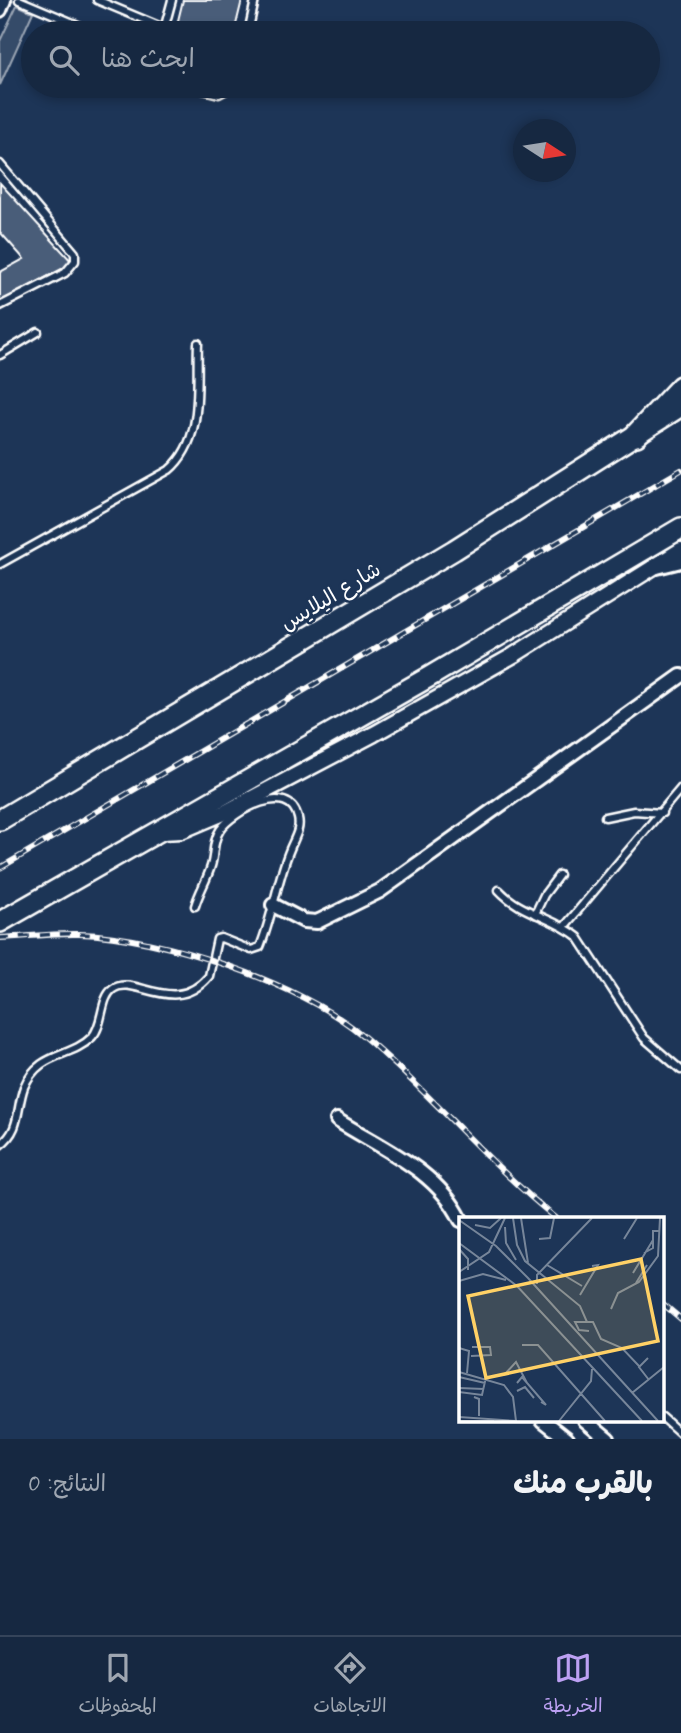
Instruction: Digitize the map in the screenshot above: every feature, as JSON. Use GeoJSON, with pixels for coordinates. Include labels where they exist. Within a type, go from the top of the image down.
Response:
{"type":"FeatureCollection","features":[{"type":"Feature","properties":{"kind":"highway"},"geometry":{"type":"LineString","coordinates":[[636,435],[681,387]]}},
{"type":"Feature","properties":{"kind":"highway","name":"شارع اليلايس"},"geometry":{"type":"LineString","coordinates":[[0,820],[454,550],[681,406]]}},
{"type":"Feature","properties":{"kind":"highway"},"geometry":{"type":"LineString","coordinates":[[0,922],[429,677],[681,528]]}},
{"type":"Feature","properties":{"kind":"street"},"geometry":{"type":"LineString","coordinates":[[158,831],[181,831],[284,782],[514,655],[681,550]]}},
{"type":"Feature","properties":{"kind":"street"},"geometry":{"type":"LineString","coordinates":[[650,569],[681,561]]}},
{"type":"Feature","properties":{"kind":"street"},"geometry":{"type":"LineString","coordinates":[[272,905],[304,921],[317,922],[380,891],[681,676]]}},
{"type":"Feature","properties":{"kind":"street"},"geometry":{"type":"LineString","coordinates":[[337,1120],[430,1178],[450,1199],[459,1218]]}},
{"type":"Feature","properties":{"kind":"street"},"geometry":{"type":"LineString","coordinates":[[546,1422],[567,1439]]}},
{"type":"Feature","properties":{"kind":"street"},"geometry":{"type":"LineString","coordinates":[[587,1422],[608,1439]]}},
{"type":"Feature","properties":{"kind":"lane"},"geometry":{"type":"LineString","coordinates":[[19,0],[69,21]]}},
{"type":"Feature","properties":{"kind":"lane"},"geometry":{"type":"LineString","coordinates":[[96,0],[141,21]]}},
{"type":"Feature","properties":{"kind":"lane"},"geometry":{"type":"LineString","coordinates":[[251,21],[255,0]]}},
{"type":"Feature","properties":{"kind":"lane"},"geometry":{"type":"LineString","coordinates":[[165,21],[169,1]]}},
{"type":"Feature","properties":{"kind":"lane"},"geometry":{"type":"LineString","coordinates":[[0,164],[75,253],[75,261],[65,273],[0,306]]}},
{"type":"Feature","properties":{"kind":"lane"},"geometry":{"type":"LineString","coordinates":[[0,355],[38,332]]}},
{"type":"Feature","properties":{"kind":"lane"},"geometry":{"type":"LineString","coordinates":[[0,564],[169,470],[181,458],[194,430],[198,343]]}},
{"type":"Feature","properties":{"kind":"lane"},"geometry":{"type":"LineString","coordinates":[[564,926],[681,788]]}},
{"type":"Feature","properties":{"kind":"lane"},"geometry":{"type":"LineString","coordinates":[[0,1145],[15,1129],[23,1089],[31,1074],[49,1058],[81,1045],[94,1035],[102,1021],[107,996],[113,988],[122,985],[170,995],[192,990],[209,976],[217,939],[221,938],[251,950],[260,947],[299,822],[294,808],[276,799],[249,810],[219,831],[211,867],[201,885],[195,906]]}},
{"type":"Feature","properties":{"kind":"lane"},"geometry":{"type":"LineString","coordinates":[[605,817],[634,811],[662,813]]}},
{"type":"Feature","properties":{"kind":"lane"},"geometry":{"type":"LineString","coordinates":[[535,914],[544,895],[559,875]]}},
{"type":"Feature","properties":{"kind":"lane"},"geometry":{"type":"LineString","coordinates":[[499,890],[513,903],[564,926],[589,951],[644,1038],[681,1070]]}},
{"type":"Feature","properties":{"kind":"lane"},"geometry":{"type":"LineString","coordinates":[[664,1419],[681,1434]]}},
{"type":"Feature","properties":{"kind":"shaded area"},"geometry":{"type":"Polygon","coordinates":[[[17,5],[33,12],[29,21],[21,21],[21,39],[0,85],[0,41],[17,5]]]}},
{"type":"Feature","properties":{"kind":"building"},"geometry":{"type":"Polygon","coordinates":[[[183,0],[242,0],[237,21],[178,21],[183,0]]]}},
{"type":"Feature","properties":{"kind":"building"},"geometry":{"type":"Polygon","coordinates":[[[0,183],[73,263],[0,302],[0,272],[24,259],[0,232],[0,183]]]}},
{"type":"Feature","properties":{"kind":"railway"},"geometry":{"type":"LineString","coordinates":[[0,868],[681,470]]}},
{"type":"Feature","properties":{"kind":"railway"},"geometry":{"type":"LineString","coordinates":[[0,938],[80,934],[150,943],[228,966],[303,998],[362,1035],[506,1174],[555,1217]]}},
{"type":"Feature","properties":{"kind":"railway"},"geometry":{"type":"LineString","coordinates":[[664,1305],[681,1319]]}}]}
